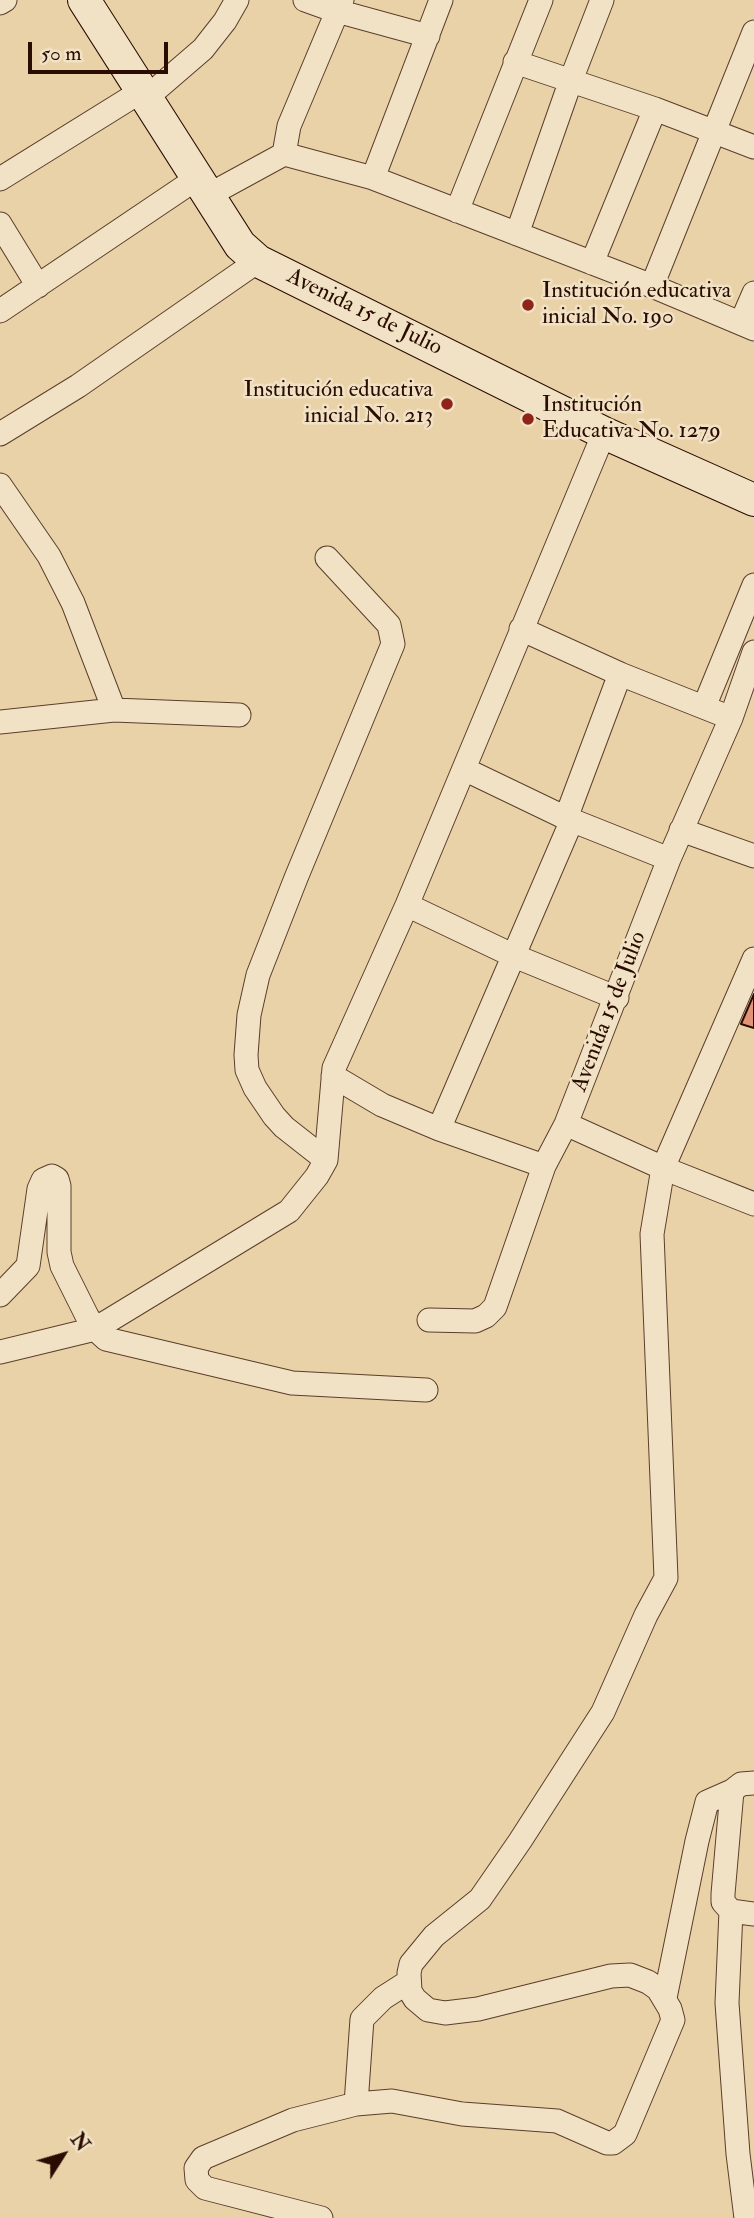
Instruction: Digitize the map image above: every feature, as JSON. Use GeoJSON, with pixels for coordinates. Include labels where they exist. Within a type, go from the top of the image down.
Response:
{"type":"FeatureCollection","features":[{"type":"Feature","properties":{"kind":"street","name":"Avenida 15 de Julio"},"geometry":{"type":"LineString","coordinates":[[84,0],[142,95],[240,245],[258,261],[604,433],[754,500]]}},
{"type":"Feature","properties":{"kind":"street"},"geometry":{"type":"LineString","coordinates":[[0,179],[142,95],[203,49],[225,21],[237,0]]}},
{"type":"Feature","properties":{"kind":"street"},"geometry":{"type":"LineString","coordinates":[[305,0],[340,6],[428,36]]}},
{"type":"Feature","properties":{"kind":"street"},"geometry":{"type":"LineString","coordinates":[[373,178],[441,0]]}},
{"type":"Feature","properties":{"kind":"street"},"geometry":{"type":"LineString","coordinates":[[457,211],[541,0]]}},
{"type":"Feature","properties":{"kind":"street"},"geometry":{"type":"LineString","coordinates":[[517,234],[571,80],[603,0]]}},
{"type":"Feature","properties":{"kind":"street"},"geometry":{"type":"LineString","coordinates":[[284,154],[289,125],[340,6]]}},
{"type":"Feature","properties":{"kind":"street"},"geometry":{"type":"LineString","coordinates":[[652,286],[754,32]]}},
{"type":"Feature","properties":{"kind":"street"},"geometry":{"type":"LineString","coordinates":[[515,62],[655,109],[754,147]]}},
{"type":"Feature","properties":{"kind":"street"},"geometry":{"type":"LineString","coordinates":[[592,263],[655,109]]}},
{"type":"Feature","properties":{"kind":"street"},"geometry":{"type":"LineString","coordinates":[[0,312],[38,286],[202,187],[284,154],[373,178],[652,286],[747,326],[754,293]]}},
{"type":"Feature","properties":{"kind":"street"},"geometry":{"type":"LineString","coordinates":[[0,224],[38,286]]}},
{"type":"Feature","properties":{"kind":"street"},"geometry":{"type":"LineString","coordinates":[[0,434],[78,386],[258,261]]}},
{"type":"Feature","properties":{"kind":"street"},"geometry":{"type":"LineString","coordinates":[[0,1352],[95,1329],[289,1211],[313,1182],[326,1160],[334,1069],[408,905],[604,433]]}},
{"type":"Feature","properties":{"kind":"street"},"geometry":{"type":"LineString","coordinates":[[0,485],[49,556],[73,603],[114,710]]}},
{"type":"Feature","properties":{"kind":"street"},"geometry":{"type":"LineString","coordinates":[[326,1160],[284,1127],[264,1104],[247,1070],[246,1048],[249,1015],[258,975],[393,644],[389,625],[327,558]]}},
{"type":"Feature","properties":{"kind":"street"},"geometry":{"type":"LineString","coordinates":[[704,707],[754,585]]}},
{"type":"Feature","properties":{"kind":"street"},"geometry":{"type":"LineString","coordinates":[[521,628],[620,674],[730,718]]}},
{"type":"Feature","properties":{"kind":"street","name":"Avenida 15 de Julio"},"geometry":{"type":"LineString","coordinates":[[429,1320],[475,1321],[486,1316],[495,1307],[544,1166],[566,1124],[669,859],[730,718],[754,652]]}},
{"type":"Feature","properties":{"kind":"street"},"geometry":{"type":"LineString","coordinates":[[439,1129],[569,819],[620,674]]}},
{"type":"Feature","properties":{"kind":"street"},"geometry":{"type":"LineString","coordinates":[[0,722],[114,710],[239,715]]}},
{"type":"Feature","properties":{"kind":"street"},"geometry":{"type":"LineString","coordinates":[[464,769],[569,819],[669,859]]}},
{"type":"Feature","properties":{"kind":"street"},"geometry":{"type":"LineString","coordinates":[[681,830],[754,856]]}},
{"type":"Feature","properties":{"kind":"street"},"geometry":{"type":"LineString","coordinates":[[408,905],[512,956],[617,998]]}},
{"type":"Feature","properties":{"kind":"street"},"geometry":{"type":"LineString","coordinates":[[321,2218],[205,2188],[197,2180],[196,2168],[203,2158],[293,2120],[356,2104],[392,2101],[462,2114],[557,2121],[607,2143],[613,2143],[625,2134],[673,2021],[665,1998],[648,1982],[630,1975],[620,1975],[478,2010],[436,2013],[420,2006],[408,1982],[411,1964],[434,1936],[480,1899],[603,1712],[646,1615],[666,1578],[652,1234],[663,1168],[754,959]]}},
{"type":"Feature","properties":{"kind":"street"},"geometry":{"type":"LineString","coordinates":[[333,1076],[382,1105],[439,1129],[544,1166]]}},
{"type":"Feature","properties":{"kind":"street"},"geometry":{"type":"LineString","coordinates":[[566,1124],[663,1168],[754,1204]]}},
{"type":"Feature","properties":{"kind":"street"},"geometry":{"type":"LineString","coordinates":[[0,1295],[28,1266],[39,1189],[43,1180],[49,1176],[54,1177],[59,1186],[59,1252],[62,1266],[95,1329],[106,1339],[292,1383],[426,1390]]}},
{"type":"Feature","properties":{"kind":"street"},"geometry":{"type":"LineString","coordinates":[[665,1998],[707,1802],[741,1784],[754,1783]]}},
{"type":"Feature","properties":{"kind":"street"},"geometry":{"type":"LineString","coordinates":[[732,1791],[723,1902],[731,1911],[754,1914]]}},
{"type":"Feature","properties":{"kind":"street"},"geometry":{"type":"LineString","coordinates":[[731,1911],[727,2003],[744,2082],[738,2154],[746,2218]]}},
{"type":"Feature","properties":{"kind":"street"},"geometry":{"type":"LineString","coordinates":[[356,2104],[362,2019],[383,1998],[408,1982]]}},
{"type":"Feature","properties":{"kind":"building"},"geometry":{"type":"Polygon","coordinates":[[[754,994],[754,1028],[741,1024],[754,994]]]}},
{"type":"Feature","properties":{"kind":"place","name":"Institución educativa inicial No. 190"},"geometry":{"type":"Point","coordinates":[528,305]}},
{"type":"Feature","properties":{"kind":"place","name":"Institución educativa inicial No. 213"},"geometry":{"type":"Point","coordinates":[447,404]}},
{"type":"Feature","properties":{"kind":"place","name":"Institución Educativa No. 1279"},"geometry":{"type":"Point","coordinates":[528,419]}}]}
